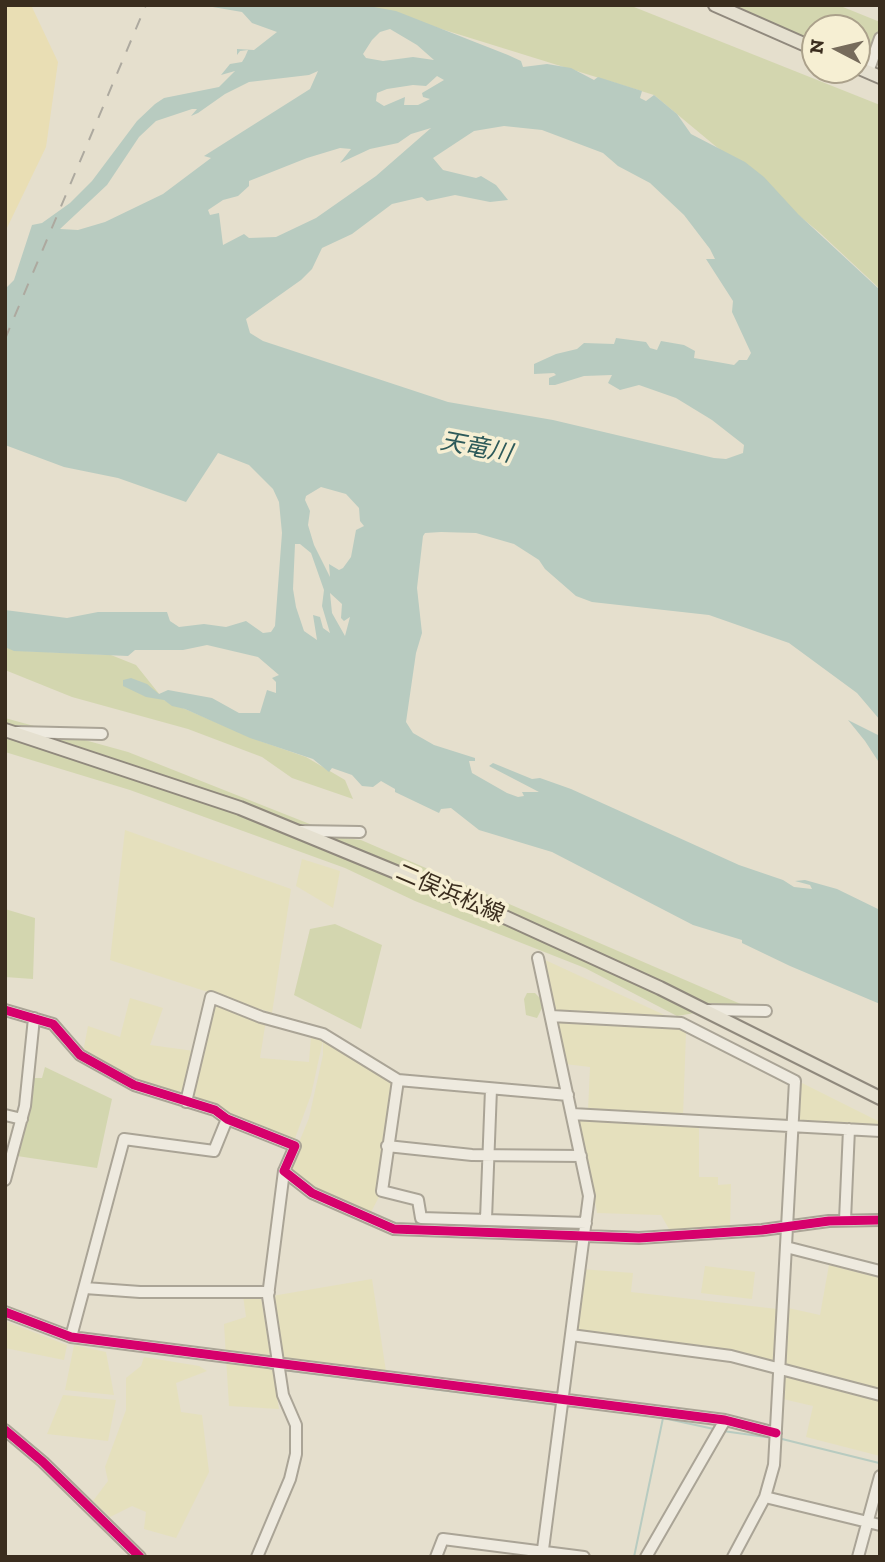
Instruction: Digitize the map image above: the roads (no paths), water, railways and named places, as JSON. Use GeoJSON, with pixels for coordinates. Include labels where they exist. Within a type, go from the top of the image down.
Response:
{"type":"FeatureCollection","features":[{"type":"Feature","properties":{"kind":"main road"},"geometry":{"type":"LineString","coordinates":[[715,5],[801,42]]}},
{"type":"Feature","properties":{"kind":"main road","name":"二俣浜松線"},"geometry":{"type":"LineString","coordinates":[[9,731],[151,777],[294,831],[498,914],[880,1098]]}},
{"type":"Feature","properties":{"kind":"street"},"geometry":{"type":"LineString","coordinates":[[871,64],[880,38]]}},
{"type":"Feature","properties":{"kind":"street"},"geometry":{"type":"LineString","coordinates":[[9,731],[102,734]]}},
{"type":"Feature","properties":{"kind":"street"},"geometry":{"type":"LineString","coordinates":[[294,831],[360,832]]}},
{"type":"Feature","properties":{"kind":"street"},"geometry":{"type":"LineString","coordinates":[[538,958],[589,1196],[542,1554]]}},
{"type":"Feature","properties":{"kind":"street"},"geometry":{"type":"LineString","coordinates":[[186,1102],[211,997],[261,1017],[323,1034],[331,1042],[398,1080],[568,1096]]}},
{"type":"Feature","properties":{"kind":"street"},"geometry":{"type":"LineString","coordinates":[[699,1009],[766,1012]]}},
{"type":"Feature","properties":{"kind":"street"},"geometry":{"type":"LineString","coordinates":[[5,1010],[52,1024],[80,1055],[134,1085],[215,1110],[227,1119],[295,1146],[284,1171],[269,1292],[284,1395],[296,1425],[296,1454],[290,1479],[257,1557]]}},
{"type":"Feature","properties":{"kind":"street"},"geometry":{"type":"LineString","coordinates":[[551,1016],[681,1023],[795,1081],[774,1465],[765,1497],[733,1557]]}},
{"type":"Feature","properties":{"kind":"street"},"geometry":{"type":"LineString","coordinates":[[5,1181],[22,1119],[34,1018]]}},
{"type":"Feature","properties":{"kind":"street"},"geometry":{"type":"LineString","coordinates":[[398,1080],[382,1191],[418,1200],[421,1218],[486,1219],[585,1228],[639,1238],[762,1230],[845,1220],[880,1220]]}},
{"type":"Feature","properties":{"kind":"street"},"geometry":{"type":"LineString","coordinates":[[486,1219],[491,1089]]}},
{"type":"Feature","properties":{"kind":"street"},"geometry":{"type":"LineString","coordinates":[[572,1114],[880,1131]]}},
{"type":"Feature","properties":{"kind":"street"},"geometry":{"type":"LineString","coordinates":[[5,1115],[22,1119]]}},
{"type":"Feature","properties":{"kind":"street"},"geometry":{"type":"LineString","coordinates":[[71,1337],[124,1139],[214,1151],[227,1119]]}},
{"type":"Feature","properties":{"kind":"street"},"geometry":{"type":"LineString","coordinates":[[845,1220],[849,1129]]}},
{"type":"Feature","properties":{"kind":"street"},"geometry":{"type":"LineString","coordinates":[[387,1146],[489,1156],[581,1156]]}},
{"type":"Feature","properties":{"kind":"street"},"geometry":{"type":"LineString","coordinates":[[284,1171],[312,1193],[394,1228],[585,1228]]}},
{"type":"Feature","properties":{"kind":"street"},"geometry":{"type":"LineString","coordinates":[[786,1247],[880,1271]]}},
{"type":"Feature","properties":{"kind":"street"},"geometry":{"type":"LineString","coordinates":[[85,1288],[140,1292],[269,1292]]}},
{"type":"Feature","properties":{"kind":"street"},"geometry":{"type":"LineString","coordinates":[[5,1312],[71,1337],[562,1402],[725,1420],[776,1433]]}},
{"type":"Feature","properties":{"kind":"street"},"geometry":{"type":"LineString","coordinates":[[571,1335],[731,1356],[880,1395]]}},
{"type":"Feature","properties":{"kind":"street"},"geometry":{"type":"LineString","coordinates":[[646,1557],[725,1420]]}},
{"type":"Feature","properties":{"kind":"street"},"geometry":{"type":"LineString","coordinates":[[5,1430],[43,1462],[140,1557]]}},
{"type":"Feature","properties":{"kind":"street"},"geometry":{"type":"LineString","coordinates":[[859,1557],[880,1476]]}},
{"type":"Feature","properties":{"kind":"street"},"geometry":{"type":"LineString","coordinates":[[765,1497],[880,1525]]}},
{"type":"Feature","properties":{"kind":"street"},"geometry":{"type":"LineString","coordinates":[[436,1557],[443,1539],[542,1554],[584,1557]]}},
{"type":"Feature","properties":{"kind":"water","name":"天竜川"},"geometry":{"type":"Polygon","coordinates":[[[201,5],[363,5],[396,11],[508,55],[521,61],[523,67],[547,64],[571,68],[594,80],[598,77],[642,91],[640,98],[646,101],[654,95],[677,114],[691,134],[745,162],[764,177],[798,214],[880,290],[880,720],[857,693],[789,643],[709,615],[592,602],[576,596],[545,569],[539,560],[514,544],[476,533],[441,532],[425,533],[423,536],[417,588],[422,633],[416,653],[406,722],[413,733],[434,745],[475,758],[475,761],[469,761],[472,773],[507,793],[518,797],[524,796],[522,792],[539,792],[489,766],[493,763],[532,779],[540,778],[571,789],[794,887],[812,889],[810,885],[795,881],[805,880],[837,889],[878,909],[880,1004],[790,966],[742,943],[742,940],[693,925],[552,852],[479,830],[451,808],[441,809],[439,813],[395,792],[395,789],[381,781],[373,787],[362,786],[352,775],[332,768],[329,772],[313,759],[250,738],[185,709],[172,706],[164,700],[146,697],[123,686],[123,680],[131,678],[147,684],[159,694],[168,690],[212,698],[239,713],[260,713],[267,690],[276,693],[276,682],[272,678],[279,675],[258,657],[207,645],[183,650],[135,650],[128,656],[14,651],[5,647],[5,610],[67,618],[98,612],[167,612],[170,621],[179,627],[204,624],[226,627],[246,621],[263,633],[271,632],[275,626],[282,533],[279,502],[273,489],[249,465],[218,453],[186,502],[118,478],[64,467],[5,445],[5,289],[14,280],[32,225],[42,223],[70,203],[92,181],[137,121],[155,104],[164,98],[219,87],[235,71],[221,75],[230,64],[242,62],[248,50],[240,51],[237,55],[237,49],[254,50],[277,32],[252,23],[242,12],[201,5]],[[390,29],[380,32],[363,54],[366,58],[383,61],[413,57],[434,60],[417,45],[390,29]],[[318,71],[309,75],[249,82],[191,116],[197,109],[156,121],[139,137],[107,185],[60,229],[78,230],[105,222],[163,194],[211,158],[204,156],[310,89],[318,71]],[[437,76],[426,86],[413,85],[377,93],[376,101],[384,106],[405,97],[404,105],[418,105],[430,99],[423,97],[422,93],[444,80],[437,76]],[[504,126],[474,131],[433,158],[443,170],[476,178],[481,176],[496,185],[508,200],[490,202],[455,195],[427,201],[422,197],[392,204],[352,234],[322,248],[312,269],[301,280],[246,319],[250,333],[263,341],[448,402],[553,420],[714,458],[726,459],[743,453],[744,445],[712,420],[676,398],[639,385],[620,390],[608,383],[612,375],[584,376],[549,385],[549,378],[556,375],[554,373],[534,374],[534,364],[556,354],[577,349],[584,343],[614,344],[616,338],[646,342],[650,348],[657,350],[661,341],[684,345],[695,351],[694,358],[734,365],[739,360],[747,360],[751,353],[732,312],[733,301],[706,259],[715,259],[684,215],[650,183],[618,166],[603,153],[542,130],[504,126]],[[431,128],[411,134],[398,143],[370,149],[340,163],[351,149],[340,148],[249,181],[249,186],[238,196],[223,200],[208,210],[210,215],[219,213],[223,245],[244,234],[249,238],[276,237],[316,218],[376,176],[431,128]],[[321,487],[306,496],[310,511],[308,525],[314,545],[330,577],[329,564],[339,570],[351,557],[356,530],[364,526],[360,521],[359,508],[346,494],[321,487]],[[295,544],[293,589],[304,631],[317,640],[313,615],[320,617],[323,628],[330,633],[322,606],[324,590],[311,553],[300,544],[295,544]],[[330,593],[332,613],[345,636],[350,617],[344,621],[341,618],[342,604],[330,593]]]}},
{"type":"Feature","properties":{"kind":"water"},"geometry":{"type":"Polygon","coordinates":[[[848,720],[880,736],[880,764],[865,741],[848,720]]]}},
{"type":"Feature","properties":{"kind":"waterway"},"geometry":{"type":"LineString","coordinates":[[259,1366],[274,1369]]}},
{"type":"Feature","properties":{"kind":"waterway"},"geometry":{"type":"LineString","coordinates":[[283,1370],[558,1405]]}},
{"type":"Feature","properties":{"kind":"waterway"},"geometry":{"type":"LineString","coordinates":[[585,1407],[663,1418],[714,1429]]}},
{"type":"Feature","properties":{"kind":"waterway"},"geometry":{"type":"LineString","coordinates":[[634,1557],[663,1418]]}},
{"type":"Feature","properties":{"kind":"waterway"},"geometry":{"type":"LineString","coordinates":[[723,1431],[773,1438]]}},
{"type":"Feature","properties":{"kind":"waterway"},"geometry":{"type":"LineString","coordinates":[[782,1439],[879,1463]]}},
{"type":"Feature","properties":{"kind":"railway"},"geometry":{"type":"LineString","coordinates":[[5,339],[146,5]]}}]}
